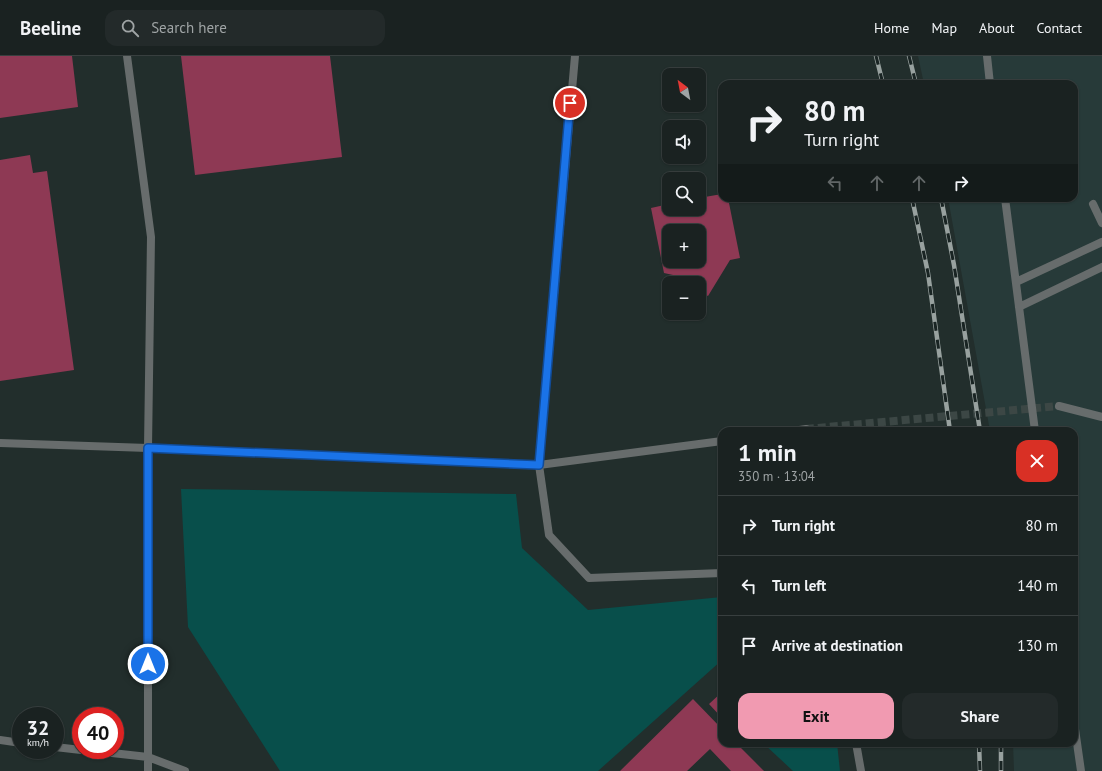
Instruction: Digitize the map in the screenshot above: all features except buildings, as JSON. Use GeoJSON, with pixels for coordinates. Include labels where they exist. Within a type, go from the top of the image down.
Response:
{"type":"FeatureCollection","features":[{"type":"Feature","properties":{"kind":"street"},"geometry":{"type":"LineString","coordinates":[[127,56],[151,237],[148,448],[148,771]]}},
{"type":"Feature","properties":{"kind":"street"},"geometry":{"type":"LineString","coordinates":[[575,56],[539,465],[549,535],[589,578],[718,573]]}},
{"type":"Feature","properties":{"kind":"street"},"geometry":{"type":"LineString","coordinates":[[986,56],[989,80]]}},
{"type":"Feature","properties":{"kind":"street"},"geometry":{"type":"LineString","coordinates":[[1005,202],[1034,427]]}},
{"type":"Feature","properties":{"kind":"street"},"geometry":{"type":"LineString","coordinates":[[1093,204],[1102,223]]}},
{"type":"Feature","properties":{"kind":"street"},"geometry":{"type":"LineString","coordinates":[[1016,282],[1102,242]]}},
{"type":"Feature","properties":{"kind":"street"},"geometry":{"type":"LineString","coordinates":[[1019,307],[1102,267]]}},
{"type":"Feature","properties":{"kind":"street"},"geometry":{"type":"LineString","coordinates":[[1059,406],[1102,417]]}},
{"type":"Feature","properties":{"kind":"street"},"geometry":{"type":"LineString","coordinates":[[0,443],[539,465],[718,441]]}},
{"type":"Feature","properties":{"kind":"street"},"geometry":{"type":"LineString","coordinates":[[0,740],[12,742]]}},
{"type":"Feature","properties":{"kind":"street"},"geometry":{"type":"LineString","coordinates":[[857,747],[861,771]]}},
{"type":"Feature","properties":{"kind":"street"},"geometry":{"type":"LineString","coordinates":[[1077,747],[1080,771]]}},
{"type":"Feature","properties":{"kind":"street"},"geometry":{"type":"LineString","coordinates":[[124,754],[148,757],[185,771]]}},
{"type":"Feature","properties":{"kind":"shaded area"},"geometry":{"type":"Polygon","coordinates":[[[918,56],[1102,56],[1102,771],[1014,771],[1013,747],[1078,747],[1078,427],[989,427],[949,202],[1078,202],[1078,80],[923,80],[918,56]]]}},
{"type":"Feature","properties":{"kind":"shaded area"},"geometry":{"type":"Polygon","coordinates":[[[181,489],[516,494],[522,548],[588,610],[718,597],[718,664],[598,771],[280,771],[188,627],[181,489]]]}},
{"type":"Feature","properties":{"kind":"shaded area"},"geometry":{"type":"Polygon","coordinates":[[[767,747],[837,747],[840,771],[793,771],[767,747]]]}},
{"type":"Feature","properties":{"kind":"tunnel"},"geometry":{"type":"LineString","coordinates":[[828,427],[1059,406]]}},
{"type":"Feature","properties":{"kind":"railway"},"geometry":{"type":"LineString","coordinates":[[876,56],[882,80]]}},
{"type":"Feature","properties":{"kind":"railway"},"geometry":{"type":"LineString","coordinates":[[909,56],[915,80]]}},
{"type":"Feature","properties":{"kind":"railway"},"geometry":{"type":"LineString","coordinates":[[913,202],[928,273],[949,427]]}},
{"type":"Feature","properties":{"kind":"railway"},"geometry":{"type":"LineString","coordinates":[[942,202],[954,265],[979,427]]}},
{"type":"Feature","properties":{"kind":"railway"},"geometry":{"type":"LineString","coordinates":[[979,747],[980,771]]}},
{"type":"Feature","properties":{"kind":"railway"},"geometry":{"type":"LineString","coordinates":[[1001,747],[1001,771]]}},
{"type":"Feature","properties":{"kind":"route"},"geometry":{"type":"LineString","coordinates":[[148,664],[148,448],[539,465],[570,103]]}}]}
